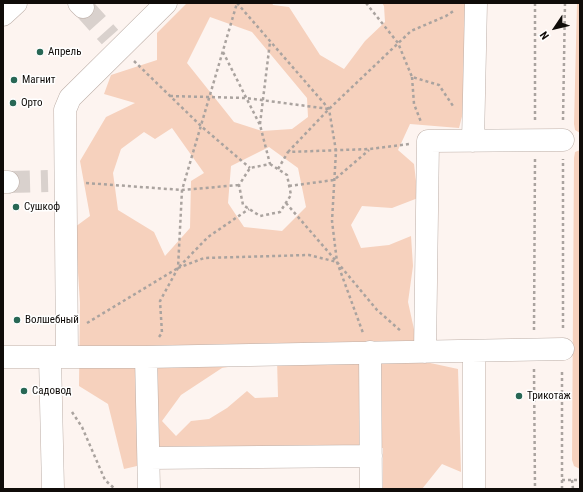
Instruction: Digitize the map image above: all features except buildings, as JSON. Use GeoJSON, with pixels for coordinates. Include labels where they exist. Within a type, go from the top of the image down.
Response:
{"type":"FeatureCollection","features":[{"type":"Feature","properties":{"kind":"street"},"geometry":{"type":"LineString","coordinates":[[3,15],[16,3]]}},
{"type":"Feature","properties":{"kind":"street"},"geometry":{"type":"LineString","coordinates":[[52,489],[58,357],[57,181],[64,117],[67,104],[70,98],[115,43],[166,3]]}},
{"type":"Feature","properties":{"kind":"street"},"geometry":{"type":"LineString","coordinates":[[466,6],[473,135]]}},
{"type":"Feature","properties":{"kind":"street"},"geometry":{"type":"LineString","coordinates":[[425,352],[428,141],[473,135],[535,140],[563,140]]}},
{"type":"Feature","properties":{"kind":"street"},"geometry":{"type":"LineString","coordinates":[[3,357],[562,349]]}},
{"type":"Feature","properties":{"kind":"street"},"geometry":{"type":"LineString","coordinates":[[474,351],[474,489]]}},
{"type":"Feature","properties":{"kind":"street"},"geometry":{"type":"LineString","coordinates":[[370,352],[371,489]]}},
{"type":"Feature","properties":{"kind":"street"},"geometry":{"type":"LineString","coordinates":[[146,356],[149,489]]}},
{"type":"Feature","properties":{"kind":"street"},"geometry":{"type":"LineString","coordinates":[[148,458],[371,456]]}},
{"type":"Feature","properties":{"kind":"path"},"geometry":{"type":"LineString","coordinates":[[237,3],[329,110],[336,150],[332,221],[337,262],[370,352]]}},
{"type":"Feature","properties":{"kind":"path"},"geometry":{"type":"LineString","coordinates":[[178,268],[182,190],[237,3]]}},
{"type":"Feature","properties":{"kind":"path"},"geometry":{"type":"LineString","coordinates":[[288,152],[370,149],[428,141],[414,104],[412,77],[398,43],[366,3]]}},
{"type":"Feature","properties":{"kind":"path"},"geometry":{"type":"LineString","coordinates":[[535,3],[535,489]]}},
{"type":"Feature","properties":{"kind":"path"},"geometry":{"type":"LineString","coordinates":[[562,489],[565,3]]}},
{"type":"Feature","properties":{"kind":"path"},"geometry":{"type":"LineString","coordinates":[[278,169],[288,152],[410,31],[466,6]]}},
{"type":"Feature","properties":{"kind":"path"},"geometry":{"type":"LineString","coordinates":[[260,125],[270,42]]}},
{"type":"Feature","properties":{"kind":"path"},"geometry":{"type":"LineString","coordinates":[[115,43],[201,126],[250,168]]}},
{"type":"Feature","properties":{"kind":"path"},"geometry":{"type":"LineString","coordinates":[[223,52],[260,125],[270,164]]}},
{"type":"Feature","properties":{"kind":"path"},"geometry":{"type":"LineString","coordinates":[[412,77],[439,85],[449,103],[473,135]]}},
{"type":"Feature","properties":{"kind":"path"},"geometry":{"type":"LineString","coordinates":[[170,96],[246,98],[329,110]]}},
{"type":"Feature","properties":{"kind":"path"},"geometry":{"type":"LineString","coordinates":[[289,186],[334,180],[370,149]]}},
{"type":"Feature","properties":{"kind":"path"},"geometry":{"type":"LineString","coordinates":[[270,164],[287,175],[291,195],[280,212],[260,216],[243,205],[239,185],[250,168],[270,164]]}},
{"type":"Feature","properties":{"kind":"path"},"geometry":{"type":"LineString","coordinates":[[57,181],[182,190],[239,185]]}},
{"type":"Feature","properties":{"kind":"path"},"geometry":{"type":"LineString","coordinates":[[286,203],[377,310],[425,352]]}},
{"type":"Feature","properties":{"kind":"path"},"geometry":{"type":"LineString","coordinates":[[146,356],[162,333],[160,300],[178,268],[208,237],[249,209]]}},
{"type":"Feature","properties":{"kind":"path"},"geometry":{"type":"LineString","coordinates":[[86,324],[178,268],[204,258],[309,256],[337,262]]}},
{"type":"Feature","properties":{"kind":"path"},"geometry":{"type":"LineString","coordinates":[[70,408],[82,427],[105,480],[115,489]]}},
{"type":"Feature","properties":{"kind":"path"},"geometry":{"type":"LineString","coordinates":[[562,480],[580,480]]}},
{"type":"Feature","properties":{"kind":"path"},"geometry":{"type":"LineString","coordinates":[[572,480],[572,489]]}},
{"type":"Feature","properties":{"kind":"shaded area"},"geometry":{"type":"Polygon","coordinates":[[[187,3],[272,3],[273,5],[289,7],[320,55],[344,69],[365,41],[385,22],[384,6],[382,3],[466,3],[464,109],[459,128],[410,124],[398,150],[414,164],[418,198],[392,208],[362,206],[351,225],[361,248],[389,245],[411,236],[413,266],[408,302],[421,361],[458,369],[461,472],[442,464],[422,489],[383,489],[383,448],[159,447],[139,454],[137,466],[124,469],[108,404],[79,386],[80,303],[75,227],[90,216],[80,161],[106,117],[135,103],[104,94],[111,75],[157,60],[157,33],[187,3]],[[210,17],[187,63],[234,122],[262,131],[292,129],[308,117],[307,98],[252,32],[210,17]],[[172,128],[155,139],[144,132],[121,149],[113,173],[118,210],[154,232],[165,256],[190,228],[191,181],[204,173],[172,128]],[[269,147],[231,166],[228,203],[244,227],[282,231],[306,207],[298,168],[269,147]],[[277,359],[222,368],[181,395],[162,421],[176,436],[191,421],[209,419],[227,408],[247,391],[255,398],[278,397],[277,359]]]}},
{"type":"Feature","properties":{"kind":"shaded area"},"geometry":{"type":"Polygon","coordinates":[[[577,3],[580,3],[580,133],[575,130],[574,124],[577,3]]]}},
{"type":"Feature","properties":{"kind":"shaded area"},"geometry":{"type":"Polygon","coordinates":[[[580,150],[580,469],[574,466],[572,460],[574,158],[575,152],[580,150]]]}},
{"type":"Feature","properties":{"kind":"tunnel"},"geometry":{"type":"LineString","coordinates":[[83,7],[110,37]]}},
{"type":"Feature","properties":{"kind":"tunnel"},"geometry":{"type":"LineString","coordinates":[[8,182],[48,181]]}},
{"type":"Feature","properties":{"kind":"place","name":"Апрель"},"geometry":{"type":"Point","coordinates":[40,52]}},
{"type":"Feature","properties":{"kind":"place","name":"Магнит"},"geometry":{"type":"Point","coordinates":[14,80]}},
{"type":"Feature","properties":{"kind":"place","name":"Орто"},"geometry":{"type":"Point","coordinates":[13,103]}},
{"type":"Feature","properties":{"kind":"place","name":"Сушкоф"},"geometry":{"type":"Point","coordinates":[16,207]}},
{"type":"Feature","properties":{"kind":"place","name":"Волшебный"},"geometry":{"type":"Point","coordinates":[17,320]}},
{"type":"Feature","properties":{"kind":"place","name":"Садовод"},"geometry":{"type":"Point","coordinates":[24,391]}},
{"type":"Feature","properties":{"kind":"place","name":"Трикотаж"},"geometry":{"type":"Point","coordinates":[519,396]}}]}
